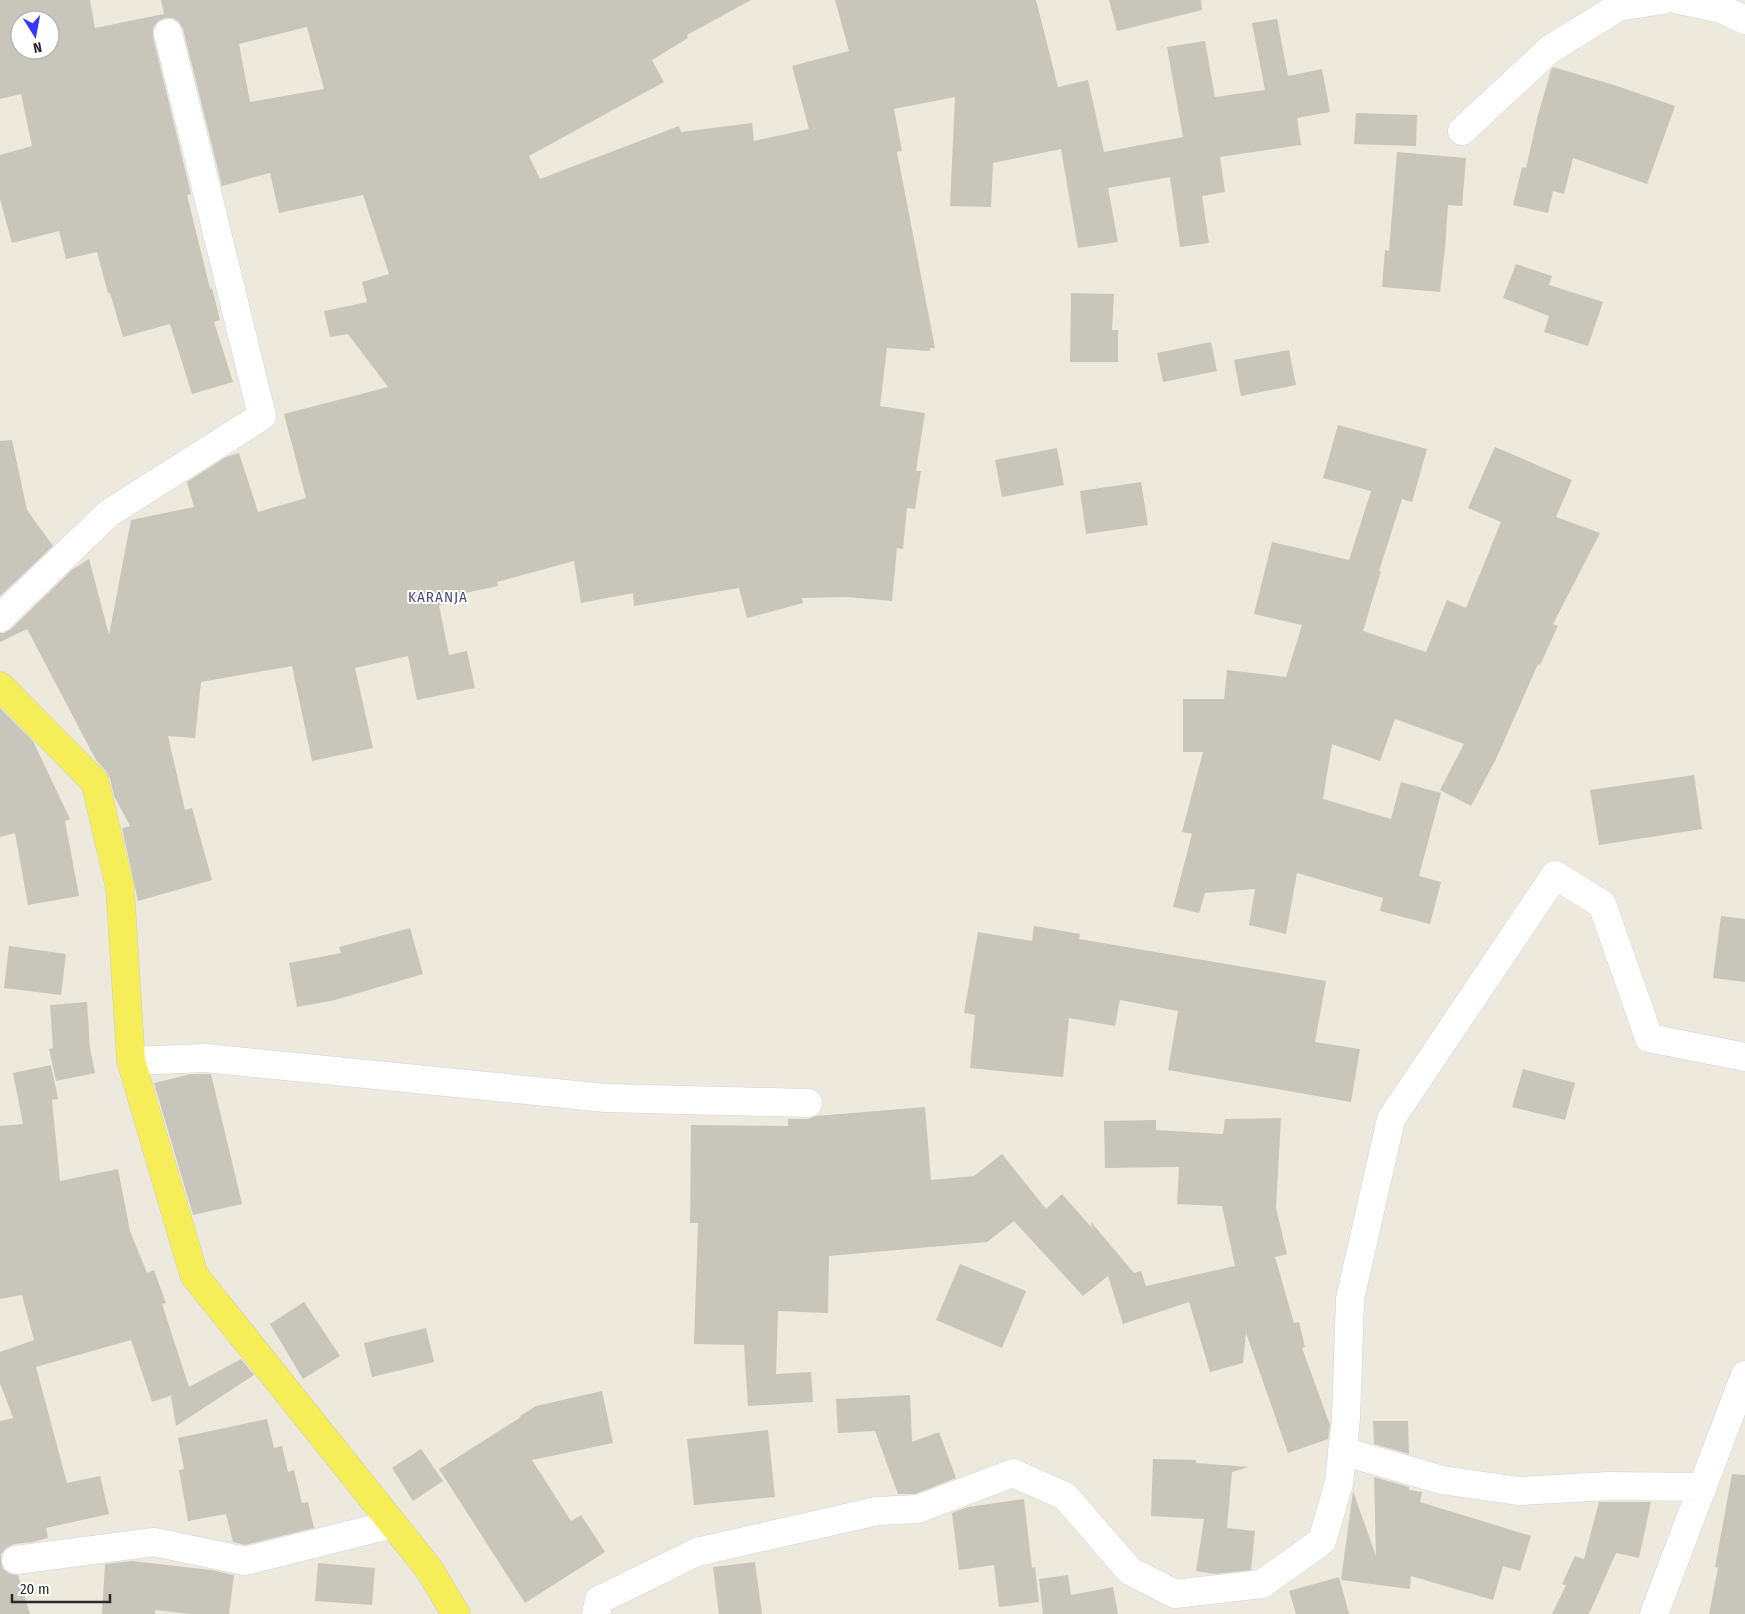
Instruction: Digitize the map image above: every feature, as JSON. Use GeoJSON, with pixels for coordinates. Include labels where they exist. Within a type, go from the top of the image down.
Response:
{"type":"FeatureCollection","features":[{"type":"Feature","properties":{"kind":"main road"},"geometry":{"type":"LineString","coordinates":[[0,686],[95,782],[120,888],[131,1061],[194,1274],[429,1570],[456,1614]]}},
{"type":"Feature","properties":{"kind":"street"},"geometry":{"type":"LineString","coordinates":[[1462,131],[1550,50],[1618,7],[1662,0]]}},
{"type":"Feature","properties":{"kind":"street"},"geometry":{"type":"LineString","coordinates":[[1679,0],[1722,9],[1745,20]]}},
{"type":"Feature","properties":{"kind":"street"},"geometry":{"type":"LineString","coordinates":[[0,618],[109,513],[262,416],[168,34]]}},
{"type":"Feature","properties":{"kind":"street"},"geometry":{"type":"LineString","coordinates":[[596,1614],[599,1600],[697,1552],[877,1511],[918,1509],[1013,1473],[1065,1496],[1130,1571],[1175,1594],[1262,1584],[1322,1541],[1340,1483],[1346,1418],[1350,1299],[1391,1118],[1555,874],[1602,904],[1649,1038],[1745,1057]]}},
{"type":"Feature","properties":{"kind":"street"},"geometry":{"type":"LineString","coordinates":[[131,1061],[205,1058],[606,1098],[808,1103]]}},
{"type":"Feature","properties":{"kind":"street"},"geometry":{"type":"LineString","coordinates":[[1654,1614],[1745,1375]]}},
{"type":"Feature","properties":{"kind":"street"},"geometry":{"type":"LineString","coordinates":[[1342,1451],[1442,1480],[1519,1491],[1610,1486],[1703,1487]]}},
{"type":"Feature","properties":{"kind":"street"},"geometry":{"type":"LineString","coordinates":[[16,1560],[154,1542],[245,1561],[393,1524]]}},
{"type":"Feature","properties":{"kind":"building"},"geometry":{"type":"Polygon","coordinates":[[[0,0],[90,0],[95,28],[164,14],[161,0],[751,0],[687,35],[688,38],[652,60],[664,82],[529,156],[540,179],[679,126],[681,132],[752,123],[754,141],[809,129],[792,66],[849,51],[835,0],[1036,0],[1058,87],[1088,80],[1104,152],[1183,137],[1167,47],[1205,41],[1215,97],[1265,90],[1252,23],[1277,19],[1288,76],[1322,69],[1330,112],[1297,118],[1301,145],[1220,157],[1225,192],[1202,196],[1209,243],[1180,247],[1170,177],[1108,188],[1118,242],[1078,248],[1061,149],[993,163],[991,207],[950,206],[955,97],[894,109],[902,151],[897,152],[935,348],[930,348],[930,351],[887,348],[880,406],[925,413],[916,471],[921,471],[915,509],[907,508],[903,549],[897,548],[892,601],[847,597],[802,598],[803,603],[747,618],[739,588],[634,606],[633,593],[581,603],[574,561],[497,582],[498,586],[465,593],[467,599],[439,605],[449,655],[467,651],[475,688],[417,700],[408,656],[355,668],[373,748],[312,761],[292,666],[201,682],[195,738],[168,736],[185,810],[192,808],[212,880],[138,901],[122,828],[130,826],[114,796],[110,778],[96,760],[27,629],[0,642],[0,633],[11,629],[73,569],[89,559],[109,635],[131,520],[194,507],[187,482],[226,457],[239,453],[258,512],[306,498],[284,414],[388,387],[348,334],[330,337],[324,311],[367,302],[362,282],[389,274],[363,195],[279,213],[270,173],[222,186],[183,29],[179,22],[173,18],[165,18],[158,21],[153,28],[153,37],[191,194],[187,195],[210,289],[212,288],[220,320],[214,322],[233,382],[192,394],[170,324],[123,337],[97,252],[66,259],[59,231],[12,243],[0,199],[0,155],[32,146],[21,94],[0,99],[0,0]],[[307,27],[239,44],[250,102],[324,89],[307,27]]]}},
{"type":"Feature","properties":{"kind":"building"},"geometry":{"type":"Polygon","coordinates":[[[1109,0],[1201,0],[1202,10],[1117,31],[1109,0]]]}},
{"type":"Feature","properties":{"kind":"building"},"geometry":{"type":"Polygon","coordinates":[[[1553,67],[1675,106],[1647,184],[1573,158],[1564,194],[1553,191],[1548,213],[1513,205],[1522,167],[1526,168],[1538,115],[1553,67]]]}},
{"type":"Feature","properties":{"kind":"building"},"geometry":{"type":"Polygon","coordinates":[[[1356,113],[1417,115],[1416,146],[1354,144],[1356,113]]]}},
{"type":"Feature","properties":{"kind":"building"},"geometry":{"type":"Polygon","coordinates":[[[1397,152],[1466,158],[1462,206],[1448,205],[1440,292],[1382,287],[1385,250],[1389,251],[1397,152]]]}},
{"type":"Feature","properties":{"kind":"building"},"geometry":{"type":"Polygon","coordinates":[[[1516,264],[1552,276],[1549,285],[1603,302],[1588,346],[1544,332],[1549,316],[1503,298],[1516,264]]]}},
{"type":"Feature","properties":{"kind":"building"},"geometry":{"type":"Polygon","coordinates":[[[1071,293],[1114,294],[1112,330],[1118,330],[1118,362],[1070,362],[1071,293]]]}},
{"type":"Feature","properties":{"kind":"building"},"geometry":{"type":"Polygon","coordinates":[[[1211,342],[1217,371],[1163,382],[1157,353],[1211,342]]]}},
{"type":"Feature","properties":{"kind":"building"},"geometry":{"type":"Polygon","coordinates":[[[1289,350],[1296,385],[1241,396],[1234,360],[1289,350]]]}},
{"type":"Feature","properties":{"kind":"building"},"geometry":{"type":"Polygon","coordinates":[[[1338,425],[1427,449],[1412,502],[1402,499],[1379,571],[1381,571],[1363,631],[1426,652],[1447,600],[1466,608],[1501,522],[1468,508],[1495,447],[1572,480],[1556,517],[1600,533],[1553,624],[1558,626],[1540,665],[1538,664],[1496,759],[1471,806],[1440,790],[1464,744],[1395,719],[1380,761],[1332,744],[1323,799],[1391,819],[1401,782],[1441,793],[1419,876],[1441,882],[1430,924],[1380,911],[1383,898],[1297,873],[1286,934],[1249,925],[1255,889],[1205,893],[1199,913],[1173,907],[1192,834],[1182,832],[1203,752],[1183,752],[1183,699],[1224,699],[1227,670],[1286,677],[1302,625],[1254,614],[1272,542],[1349,560],[1371,491],[1323,478],[1338,425]]]}},
{"type":"Feature","properties":{"kind":"building"},"geometry":{"type":"Polygon","coordinates":[[[12,440],[27,510],[53,546],[0,596],[0,441],[12,440]]]}},
{"type":"Feature","properties":{"kind":"building"},"geometry":{"type":"Polygon","coordinates":[[[1057,448],[1064,485],[1002,497],[995,460],[1057,448]]]}},
{"type":"Feature","properties":{"kind":"building"},"geometry":{"type":"Polygon","coordinates":[[[1141,482],[1148,525],[1086,534],[1080,491],[1141,482]]]}},
{"type":"Feature","properties":{"kind":"building"},"geometry":{"type":"Polygon","coordinates":[[[0,708],[33,741],[70,819],[65,821],[79,896],[28,905],[15,833],[0,837],[0,708]]]}},
{"type":"Feature","properties":{"kind":"building"},"geometry":{"type":"Polygon","coordinates":[[[1694,775],[1702,829],[1599,845],[1590,790],[1694,775]]]}},
{"type":"Feature","properties":{"kind":"building"},"geometry":{"type":"Polygon","coordinates":[[[1721,916],[1745,919],[1745,982],[1713,978],[1721,916]]]}},
{"type":"Feature","properties":{"kind":"building"},"geometry":{"type":"Polygon","coordinates":[[[1034,926],[1080,934],[1079,939],[1326,981],[1315,1042],[1360,1049],[1351,1102],[1168,1070],[1178,1011],[1120,1000],[1115,1026],[1069,1018],[1063,1077],[970,1068],[975,1015],[964,1013],[978,932],[1032,941],[1034,926]]]}},
{"type":"Feature","properties":{"kind":"building"},"geometry":{"type":"Polygon","coordinates":[[[410,928],[423,974],[335,1000],[297,1007],[289,963],[341,953],[339,947],[410,928]]]}},
{"type":"Feature","properties":{"kind":"building"},"geometry":{"type":"Polygon","coordinates":[[[9,946],[66,954],[61,995],[4,988],[9,946]]]}},
{"type":"Feature","properties":{"kind":"building"},"geometry":{"type":"Polygon","coordinates":[[[87,1002],[90,1048],[95,1073],[56,1081],[49,1049],[53,1048],[50,1005],[87,1002]]]}},
{"type":"Feature","properties":{"kind":"building"},"geometry":{"type":"Polygon","coordinates":[[[51,1065],[58,1099],[52,1100],[60,1181],[118,1169],[130,1231],[147,1273],[154,1270],[166,1303],[162,1304],[189,1387],[241,1359],[254,1375],[176,1426],[171,1397],[173,1395],[152,1402],[131,1340],[36,1367],[67,1483],[100,1476],[109,1514],[46,1528],[48,1538],[14,1544],[6,1548],[1,1554],[3,1569],[10,1574],[18,1575],[30,1614],[0,1614],[0,1421],[13,1418],[0,1383],[0,1352],[34,1340],[22,1295],[0,1299],[0,1126],[23,1124],[13,1073],[51,1065]]]}},
{"type":"Feature","properties":{"kind":"building"},"geometry":{"type":"Polygon","coordinates":[[[1523,1069],[1575,1083],[1565,1120],[1512,1107],[1523,1069]]]}},
{"type":"Feature","properties":{"kind":"building"},"geometry":{"type":"Polygon","coordinates":[[[191,1074],[211,1074],[242,1204],[193,1215],[154,1083],[191,1074]]]}},
{"type":"Feature","properties":{"kind":"building"},"geometry":{"type":"Polygon","coordinates":[[[925,1107],[931,1180],[974,1176],[1002,1154],[1046,1209],[1062,1194],[1092,1228],[1091,1222],[1134,1273],[1141,1271],[1146,1286],[1235,1266],[1222,1206],[1177,1204],[1179,1167],[1105,1168],[1104,1121],[1156,1120],[1156,1130],[1223,1134],[1225,1119],[1281,1118],[1276,1208],[1287,1254],[1275,1257],[1294,1323],[1299,1322],[1305,1347],[1302,1348],[1330,1425],[1328,1439],[1288,1453],[1246,1333],[1243,1363],[1210,1372],[1189,1302],[1123,1324],[1108,1276],[1083,1296],[1014,1221],[987,1242],[829,1256],[828,1313],[778,1311],[776,1374],[811,1372],[813,1402],[748,1406],[744,1345],[694,1344],[698,1223],[690,1223],[691,1125],[788,1126],[788,1119],[808,1119],[816,1116],[925,1107]]]}},
{"type":"Feature","properties":{"kind":"building"},"geometry":{"type":"Polygon","coordinates":[[[960,1264],[1026,1291],[1002,1348],[936,1320],[960,1264]]]}},
{"type":"Feature","properties":{"kind":"building"},"geometry":{"type":"Polygon","coordinates":[[[304,1302],[340,1356],[303,1379],[270,1324],[304,1302]]]}},
{"type":"Feature","properties":{"kind":"building"},"geometry":{"type":"Polygon","coordinates":[[[426,1328],[434,1362],[372,1377],[364,1343],[426,1328]]]}},
{"type":"Feature","properties":{"kind":"building"},"geometry":{"type":"Polygon","coordinates":[[[602,1391],[613,1443],[532,1460],[571,1521],[581,1515],[605,1552],[525,1603],[439,1469],[536,1406],[602,1391]]]}},
{"type":"Feature","properties":{"kind":"building"},"geometry":{"type":"Polygon","coordinates":[[[910,1395],[912,1442],[939,1432],[956,1478],[915,1494],[898,1494],[875,1431],[838,1433],[836,1399],[910,1395]]]}},
{"type":"Feature","properties":{"kind":"building"},"geometry":{"type":"Polygon","coordinates":[[[267,1419],[274,1448],[282,1446],[288,1472],[294,1470],[302,1503],[308,1502],[314,1528],[245,1545],[233,1542],[226,1514],[188,1521],[179,1470],[184,1469],[178,1438],[267,1419]]]}},
{"type":"Feature","properties":{"kind":"building"},"geometry":{"type":"Polygon","coordinates":[[[1373,1421],[1408,1421],[1409,1454],[1374,1444],[1373,1421]]]}},
{"type":"Feature","properties":{"kind":"building"},"geometry":{"type":"Polygon","coordinates":[[[768,1430],[775,1497],[694,1505],[687,1439],[768,1430]]]}},
{"type":"Feature","properties":{"kind":"building"},"geometry":{"type":"Polygon","coordinates":[[[421,1449],[443,1481],[413,1501],[392,1468],[421,1449]]]}},
{"type":"Feature","properties":{"kind":"building"},"geometry":{"type":"Polygon","coordinates":[[[1153,1459],[1196,1460],[1196,1463],[1249,1467],[1232,1472],[1227,1528],[1255,1531],[1251,1570],[1215,1574],[1196,1571],[1204,1519],[1151,1516],[1153,1459]]]}},
{"type":"Feature","properties":{"kind":"building"},"geometry":{"type":"Polygon","coordinates":[[[1732,1474],[1745,1475],[1745,1614],[1709,1614],[1718,1568],[1715,1567],[1732,1474]]]}},
{"type":"Feature","properties":{"kind":"building"},"geometry":{"type":"Polygon","coordinates":[[[1374,1477],[1409,1487],[1409,1490],[1422,1492],[1420,1502],[1531,1536],[1520,1571],[1503,1566],[1493,1600],[1411,1576],[1410,1589],[1341,1580],[1353,1491],[1376,1556],[1374,1477]]]}},
{"type":"Feature","properties":{"kind":"building"},"geometry":{"type":"Polygon","coordinates":[[[1024,1499],[1032,1568],[1035,1567],[1039,1602],[999,1607],[994,1565],[959,1570],[952,1513],[968,1507],[1024,1499]]]}},
{"type":"Feature","properties":{"kind":"building"},"geometry":{"type":"Polygon","coordinates":[[[1599,1502],[1651,1502],[1639,1558],[1616,1553],[1589,1614],[1552,1614],[1566,1585],[1562,1584],[1575,1556],[1584,1559],[1599,1502]]]}},
{"type":"Feature","properties":{"kind":"building"},"geometry":{"type":"Polygon","coordinates":[[[132,1561],[211,1570],[234,1575],[229,1614],[191,1614],[155,1610],[155,1614],[102,1614],[105,1564],[132,1561]]]}},
{"type":"Feature","properties":{"kind":"building"},"geometry":{"type":"Polygon","coordinates":[[[755,1562],[762,1614],[719,1614],[713,1567],[755,1562]]]}},
{"type":"Feature","properties":{"kind":"building"},"geometry":{"type":"Polygon","coordinates":[[[318,1563],[375,1568],[372,1605],[315,1601],[318,1563]]]}},
{"type":"Feature","properties":{"kind":"building"},"geometry":{"type":"Polygon","coordinates":[[[1068,1575],[1071,1595],[1113,1587],[1118,1614],[1043,1614],[1039,1579],[1068,1575]]]}},
{"type":"Feature","properties":{"kind":"building"},"geometry":{"type":"Polygon","coordinates":[[[1339,1577],[1349,1614],[1296,1614],[1289,1591],[1339,1577]]]}},
{"type":"Feature","properties":{"kind":"district","name":"KARANJA"},"geometry":{"type":"Point","coordinates":[438,597]}}]}
